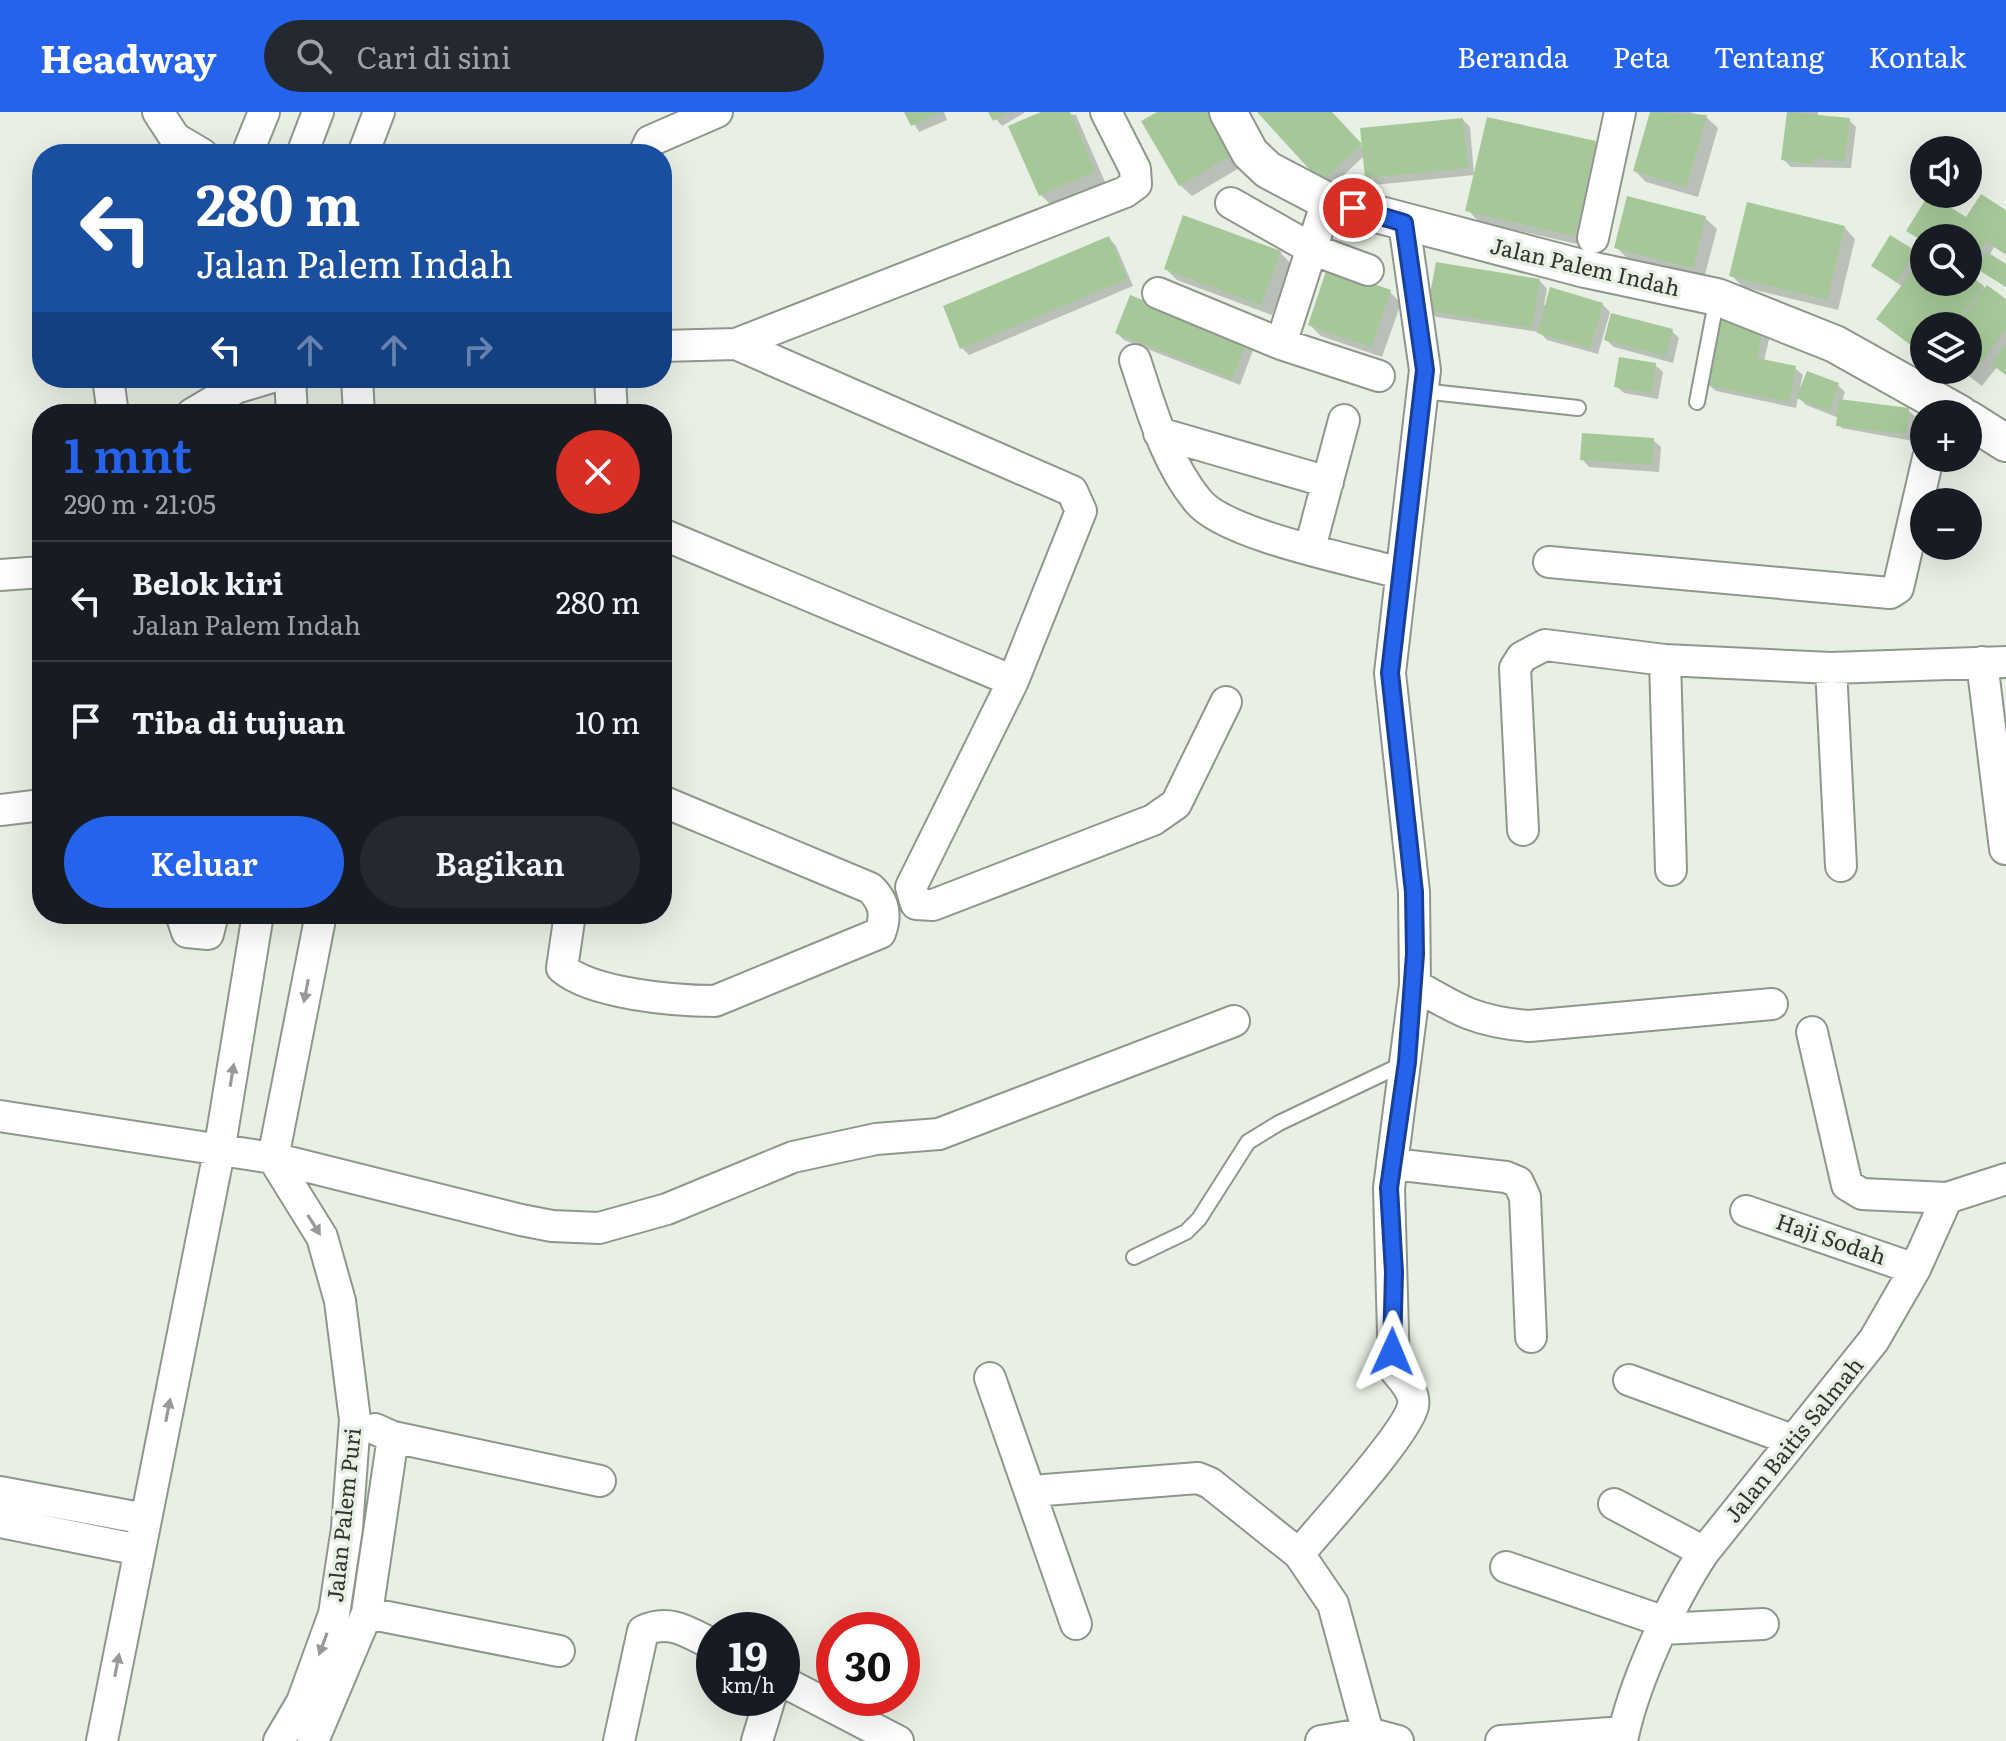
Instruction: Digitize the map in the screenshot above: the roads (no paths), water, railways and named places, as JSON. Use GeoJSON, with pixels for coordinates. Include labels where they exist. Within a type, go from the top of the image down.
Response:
{"type":"FeatureCollection","features":[{"type":"Feature","properties":{"kind":"street"},"geometry":{"type":"LineString","coordinates":[[158,112],[175,138],[185,144]]}},
{"type":"Feature","properties":{"kind":"street"},"geometry":{"type":"LineString","coordinates":[[251,144],[264,112]]}},
{"type":"Feature","properties":{"kind":"street"},"geometry":{"type":"LineString","coordinates":[[306,144],[318,112]]}},
{"type":"Feature","properties":{"kind":"street"},"geometry":{"type":"LineString","coordinates":[[367,144],[379,112]]}},
{"type":"Feature","properties":{"kind":"street"},"geometry":{"type":"LineString","coordinates":[[649,144],[717,112]]}},
{"type":"Feature","properties":{"kind":"street"},"geometry":{"type":"LineString","coordinates":[[672,346],[736,344],[1125,192],[1136,184],[1135,169],[1106,112]]}},
{"type":"Feature","properties":{"kind":"street","name":"Jalan Palem Indah"},"geometry":{"type":"LineString","coordinates":[[1228,112],[1250,153],[1268,170],[1327,201],[1585,269],[1717,297],[1835,344],[1930,400]]}},
{"type":"Feature","properties":{"kind":"street"},"geometry":{"type":"LineString","coordinates":[[1593,238],[1620,112]]}},
{"type":"Feature","properties":{"kind":"street"},"geometry":{"type":"LineString","coordinates":[[1281,344],[1314,250],[1327,201]]}},
{"type":"Feature","properties":{"kind":"street"},"geometry":{"type":"LineString","coordinates":[[1231,203],[1314,250],[1368,270]]}},
{"type":"Feature","properties":{"kind":"street"},"geometry":{"type":"LineString","coordinates":[[1299,1554],[1387,1448],[1413,1405],[1411,1393],[1394,1369],[1392,1352],[1394,1272],[1389,1188],[1415,985],[1414,892],[1390,673],[1425,370],[1404,223]]}},
{"type":"Feature","properties":{"kind":"street"},"geometry":{"type":"LineString","coordinates":[[1158,293],[1281,344],[1379,376]]}},
{"type":"Feature","properties":{"kind":"street"},"geometry":{"type":"LineString","coordinates":[[736,344],[1072,491],[1081,511],[1013,681],[911,887],[916,904],[933,905],[1153,820],[1176,804],[1226,702]]}},
{"type":"Feature","properties":{"kind":"street"},"geometry":{"type":"LineString","coordinates":[[1135,360],[1159,433],[1199,503],[1234,526],[1400,573]]}},
{"type":"Feature","properties":{"kind":"street"},"geometry":{"type":"LineString","coordinates":[[213,404],[237,393]]}},
{"type":"Feature","properties":{"kind":"street"},"geometry":{"type":"LineString","coordinates":[[1310,548],[1344,420]]}},
{"type":"Feature","properties":{"kind":"street","name":"Jalan Palem Indah"},"geometry":{"type":"LineString","coordinates":[[1982,430],[2006,443]]}},
{"type":"Feature","properties":{"kind":"street"},"geometry":{"type":"LineString","coordinates":[[1159,433],[1328,482]]}},
{"type":"Feature","properties":{"kind":"street"},"geometry":{"type":"LineString","coordinates":[[1549,562],[1890,593],[1898,588],[1925,472]]}},
{"type":"Feature","properties":{"kind":"street"},"geometry":{"type":"LineString","coordinates":[[672,538],[1013,681]]}},
{"type":"Feature","properties":{"kind":"street"},"geometry":{"type":"LineString","coordinates":[[0,575],[32,573]]}},
{"type":"Feature","properties":{"kind":"street"},"geometry":{"type":"LineString","coordinates":[[1523,830],[1515,668],[1522,657],[1545,645],[1665,660],[1831,668],[1994,662],[2005,849]]}},
{"type":"Feature","properties":{"kind":"street"},"geometry":{"type":"LineString","coordinates":[[1665,660],[1671,870]]}},
{"type":"Feature","properties":{"kind":"street"},"geometry":{"type":"LineString","coordinates":[[1831,668],[1841,866]]}},
{"type":"Feature","properties":{"kind":"street"},"geometry":{"type":"LineString","coordinates":[[569,924],[562,968],[575,979],[593,985],[693,1001],[715,1001],[880,933],[885,921],[881,898],[870,888],[672,805]]}},
{"type":"Feature","properties":{"kind":"street"},"geometry":{"type":"LineString","coordinates":[[0,810],[32,806]]}},
{"type":"Feature","properties":{"kind":"street"},"geometry":{"type":"LineString","coordinates":[[184,924],[187,932],[209,924]]}},
{"type":"Feature","properties":{"kind":"street"},"geometry":{"type":"LineString","coordinates":[[102,1741],[219,1152],[256,924]]}},
{"type":"Feature","properties":{"kind":"street"},"geometry":{"type":"LineString","coordinates":[[273,1158],[319,924]]}},
{"type":"Feature","properties":{"kind":"street"},"geometry":{"type":"LineString","coordinates":[[1415,985],[1452,1007],[1490,1023],[1529,1026],[1772,1004]]}},
{"type":"Feature","properties":{"kind":"street"},"geometry":{"type":"LineString","coordinates":[[0,1116],[273,1158],[521,1220],[552,1226],[599,1228],[667,1209],[793,1157],[876,1139],[939,1134],[1234,1021]]}},
{"type":"Feature","properties":{"kind":"street"},"geometry":{"type":"LineString","coordinates":[[1812,1032],[1847,1185],[1862,1194],[1947,1198],[2006,1179]]}},
{"type":"Feature","properties":{"kind":"street","name":"Jalan Palem Puri"},"geometry":{"type":"LineString","coordinates":[[273,1158],[322,1237],[340,1301],[355,1420],[347,1528],[334,1614],[302,1702],[279,1741]]}},
{"type":"Feature","properties":{"kind":"street"},"geometry":{"type":"LineString","coordinates":[[1393,1164],[1506,1177],[1518,1182],[1525,1197],[1531,1337]]}},
{"type":"Feature","properties":{"kind":"street","name":"Jalan Baitis Salmah"},"geometry":{"type":"LineString","coordinates":[[1623,1736],[1664,1625],[1684,1583],[1704,1552],[1874,1340],[1915,1269],[1947,1198]]}},
{"type":"Feature","properties":{"kind":"street","name":"Haji Sodah"},"geometry":{"type":"LineString","coordinates":[[1746,1211],[1915,1269]]}},
{"type":"Feature","properties":{"kind":"street"},"geometry":{"type":"LineString","coordinates":[[990,1378],[1076,1624]]}},
{"type":"Feature","properties":{"kind":"street"},"geometry":{"type":"LineString","coordinates":[[1629,1380],[1792,1440]]}},
{"type":"Feature","properties":{"kind":"street"},"geometry":{"type":"LineString","coordinates":[[355,1420],[393,1437],[600,1481]]}},
{"type":"Feature","properties":{"kind":"street"},"geometry":{"type":"LineString","coordinates":[[313,1741],[367,1613],[393,1437]]}},
{"type":"Feature","properties":{"kind":"street"},"geometry":{"type":"LineString","coordinates":[[1032,1491],[1198,1478],[1210,1483],[1299,1554],[1333,1604],[1368,1733]]}},
{"type":"Feature","properties":{"kind":"street"},"geometry":{"type":"LineString","coordinates":[[0,1492],[146,1519]]}},
{"type":"Feature","properties":{"kind":"street"},"geometry":{"type":"LineString","coordinates":[[1614,1504],[1704,1552]]}},
{"type":"Feature","properties":{"kind":"street"},"geometry":{"type":"LineString","coordinates":[[0,1522],[140,1550]]}},
{"type":"Feature","properties":{"kind":"street"},"geometry":{"type":"LineString","coordinates":[[1506,1567],[1664,1625],[1763,1624]]}},
{"type":"Feature","properties":{"kind":"street"},"geometry":{"type":"LineString","coordinates":[[367,1613],[559,1651]]}},
{"type":"Feature","properties":{"kind":"street"},"geometry":{"type":"LineString","coordinates":[[619,1741],[643,1631],[658,1624],[677,1626],[696,1636]]}},
{"type":"Feature","properties":{"kind":"street"},"geometry":{"type":"LineString","coordinates":[[800,1694],[852,1730],[898,1741]]}},
{"type":"Feature","properties":{"kind":"street"},"geometry":{"type":"LineString","coordinates":[[757,1741],[765,1716]]}},
{"type":"Feature","properties":{"kind":"street"},"geometry":{"type":"LineString","coordinates":[[1321,1741],[1368,1733],[1398,1741]]}},
{"type":"Feature","properties":{"kind":"street"},"geometry":{"type":"LineString","coordinates":[[1501,1741],[1623,1736]]}},
{"type":"Feature","properties":{"kind":"lane"},"geometry":{"type":"LineString","coordinates":[[1697,402],[1717,297]]}},
{"type":"Feature","properties":{"kind":"lane"},"geometry":{"type":"LineString","coordinates":[[1422,391],[1578,408]]}},
{"type":"Feature","properties":{"kind":"lane"},"geometry":{"type":"LineString","coordinates":[[1134,1257],[1186,1232],[1199,1219],[1248,1142],[1279,1123],[1407,1062]]}}]}
